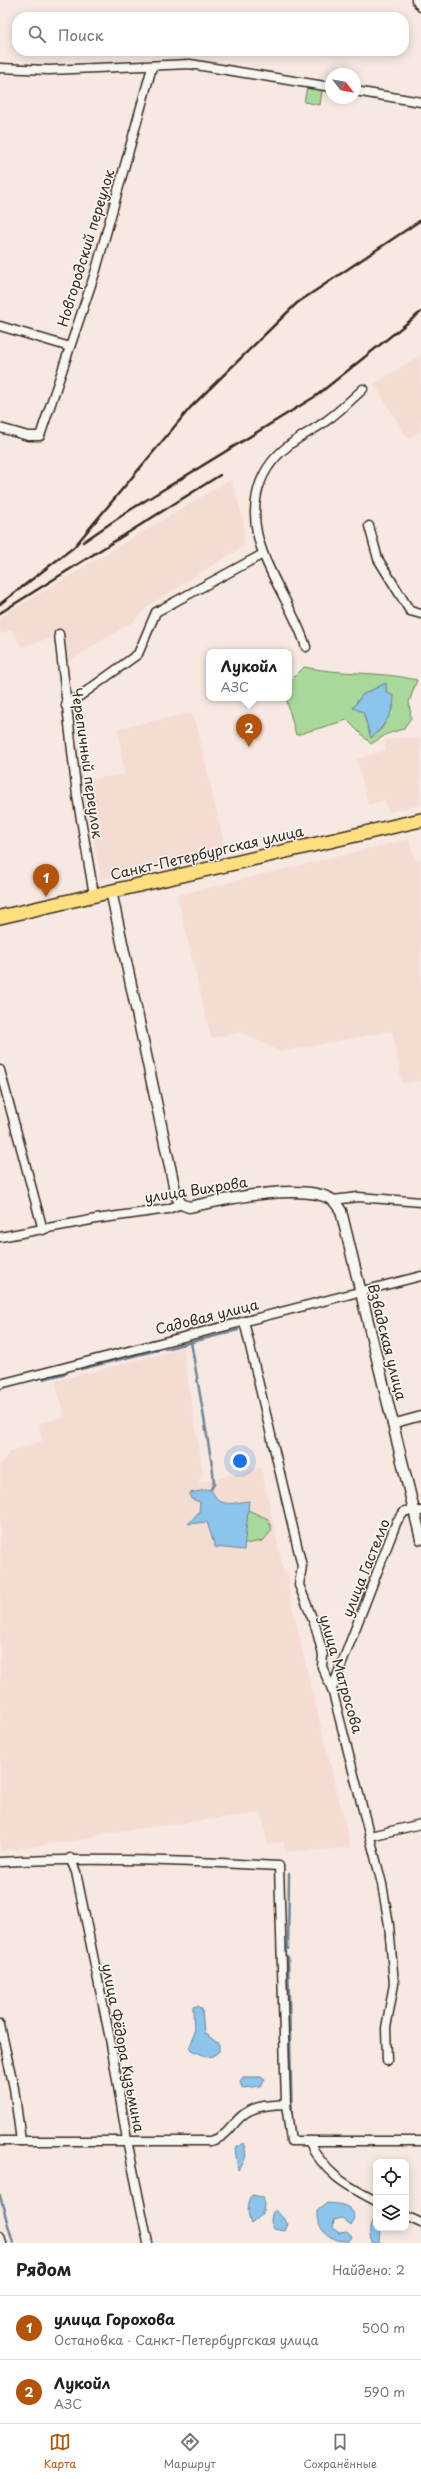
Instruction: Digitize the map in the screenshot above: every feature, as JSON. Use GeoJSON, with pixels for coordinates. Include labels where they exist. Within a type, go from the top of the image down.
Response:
{"type":"FeatureCollection","features":[{"type":"Feature","properties":{"kind":"main road","name":"Санкт-Петербургская улица"},"geometry":{"type":"LineString","coordinates":[[0,917],[421,820]]}},
{"type":"Feature","properties":{"kind":"street"},"geometry":{"type":"LineString","coordinates":[[416,0],[421,7]]}},
{"type":"Feature","properties":{"kind":"street"},"geometry":{"type":"LineString","coordinates":[[0,68],[49,70],[152,67],[190,64],[325,86]]}},
{"type":"Feature","properties":{"kind":"street","name":"Новгородский переулок"},"geometry":{"type":"LineString","coordinates":[[0,428],[28,436],[40,436],[96,270],[152,67]]}},
{"type":"Feature","properties":{"kind":"street"},"geometry":{"type":"LineString","coordinates":[[361,92],[421,102]]}},
{"type":"Feature","properties":{"kind":"street"},"geometry":{"type":"LineString","coordinates":[[0,326],[70,347]]}},
{"type":"Feature","properties":{"kind":"street"},"geometry":{"type":"LineString","coordinates":[[306,647],[301,629],[263,554],[258,534],[254,504],[257,490],[273,459],[311,429],[326,422],[363,389]]}},
{"type":"Feature","properties":{"kind":"street"},"geometry":{"type":"LineString","coordinates":[[369,526],[378,559],[410,611],[421,614]]}},
{"type":"Feature","properties":{"kind":"street"},"geometry":{"type":"LineString","coordinates":[[66,706],[138,654],[156,612],[263,554]]}},
{"type":"Feature","properties":{"kind":"street","name":"Черепичный переулок"},"geometry":{"type":"LineString","coordinates":[[59,634],[77,796],[94,895]]}},
{"type":"Feature","properties":{"kind":"street"},"geometry":{"type":"LineString","coordinates":[[111,892],[176,1195],[181,1204]]}},
{"type":"Feature","properties":{"kind":"street"},"geometry":{"type":"LineString","coordinates":[[0,1070],[43,1230]]}},
{"type":"Feature","properties":{"kind":"street","name":"улица Вихрова"},"geometry":{"type":"LineString","coordinates":[[0,1237],[96,1219],[168,1209],[181,1204],[189,1207],[252,1195],[292,1192],[321,1195],[333,1200],[358,1197],[421,1202]]}},
{"type":"Feature","properties":{"kind":"street","name":"Взвадская улица"},"geometry":{"type":"LineString","coordinates":[[333,1200],[341,1211],[392,1424],[417,1511],[421,1539]]}},
{"type":"Feature","properties":{"kind":"street","name":"Садовая улица"},"geometry":{"type":"LineString","coordinates":[[0,1384],[360,1290],[421,1276]]}},
{"type":"Feature","properties":{"kind":"street","name":"улица Матросова"},"geometry":{"type":"LineString","coordinates":[[244,1321],[302,1566],[299,1585],[316,1628],[323,1655],[322,1667],[332,1688],[370,1836],[389,1925],[394,1984],[386,2028],[387,2061]]}},
{"type":"Feature","properties":{"kind":"street"},"geometry":{"type":"LineString","coordinates":[[392,1424],[421,1416]]}},
{"type":"Feature","properties":{"kind":"street","name":"улица Гастелло"},"geometry":{"type":"LineString","coordinates":[[332,1688],[397,1521],[405,1511],[417,1511]]}},
{"type":"Feature","properties":{"kind":"street"},"geometry":{"type":"LineString","coordinates":[[370,1836],[421,1824]]}},
{"type":"Feature","properties":{"kind":"street"},"geometry":{"type":"LineString","coordinates":[[0,1862],[70,1858],[137,1859],[279,1866],[286,2104],[291,2140],[421,2141]]}},
{"type":"Feature","properties":{"kind":"street","name":"улица Фёдора Кузьмина"},"geometry":{"type":"LineString","coordinates":[[70,1858],[76,1872],[111,2044],[127,2140],[148,2243]]}},
{"type":"Feature","properties":{"kind":"street"},"geometry":{"type":"LineString","coordinates":[[0,2025],[14,2088],[21,2141]]}},
{"type":"Feature","properties":{"kind":"street"},"geometry":{"type":"LineString","coordinates":[[0,2140],[210,2141],[221,2138],[248,2111],[261,2106],[286,2104]]}},
{"type":"Feature","properties":{"kind":"street"},"geometry":{"type":"LineString","coordinates":[[309,2141],[325,2168],[357,2191],[373,2199]]}},
{"type":"Feature","properties":{"kind":"street"},"geometry":{"type":"LineString","coordinates":[[409,2217],[421,2223]]}},
{"type":"Feature","properties":{"kind":"street"},"geometry":{"type":"LineString","coordinates":[[0,2236],[2,2243]]}},
{"type":"Feature","properties":{"kind":"shaded area"},"geometry":{"type":"Polygon","coordinates":[[[421,355],[421,431],[408,439],[374,384],[421,355]]]}},
{"type":"Feature","properties":{"kind":"shaded area"},"geometry":{"type":"Polygon","coordinates":[[[231,479],[243,517],[245,545],[150,605],[134,621],[64,664],[58,664],[53,637],[21,647],[12,630],[0,634],[0,617],[231,479]]]}},
{"type":"Feature","properties":{"kind":"shaded area"},"geometry":{"type":"Polygon","coordinates":[[[191,713],[198,730],[226,852],[101,879],[82,781],[124,774],[118,728],[191,713]]]}},
{"type":"Feature","properties":{"kind":"shaded area"},"geometry":{"type":"Polygon","coordinates":[[[404,737],[421,739],[421,805],[388,812],[384,800],[368,805],[357,759],[386,750],[384,740],[404,737]]]}},
{"type":"Feature","properties":{"kind":"shaded area"},"geometry":{"type":"Polygon","coordinates":[[[409,839],[415,860],[421,859],[421,1081],[402,1084],[392,1031],[280,1052],[241,1032],[211,1038],[177,895],[409,839]]]}},
{"type":"Feature","properties":{"kind":"shaded area"},"geometry":{"type":"Polygon","coordinates":[[[183,1348],[203,1474],[198,1483],[261,1467],[284,1573],[288,1573],[290,1582],[287,1584],[351,1848],[285,1852],[283,1842],[268,1845],[261,1813],[97,1834],[93,1838],[0,1851],[0,1465],[9,1452],[42,1441],[39,1423],[64,1417],[55,1381],[183,1348]]]}},
{"type":"Feature","properties":{"kind":"green space"},"geometry":{"type":"Polygon","coordinates":[[[307,87],[322,90],[320,105],[304,102],[307,87]]]}},
{"type":"Feature","properties":{"kind":"green space"},"geometry":{"type":"Polygon","coordinates":[[[304,667],[332,671],[389,675],[417,680],[409,702],[411,718],[403,729],[387,734],[371,744],[347,720],[296,735],[287,701],[292,701],[292,679],[304,667]],[[386,683],[362,695],[356,702],[363,712],[371,738],[382,728],[394,706],[386,692],[386,683]]]}},
{"type":"Feature","properties":{"kind":"green space"},"geometry":{"type":"Polygon","coordinates":[[[248,1510],[268,1519],[272,1530],[263,1541],[244,1544],[248,1510]]]}},
{"type":"Feature","properties":{"kind":"water"},"geometry":{"type":"Polygon","coordinates":[[[386,683],[386,692],[394,696],[394,703],[384,725],[371,738],[363,712],[353,708],[362,695],[386,683]]]}},
{"type":"Feature","properties":{"kind":"water"},"geometry":{"type":"Polygon","coordinates":[[[211,1489],[218,1500],[222,1502],[231,1503],[249,1501],[244,1550],[215,1547],[207,1522],[188,1524],[199,1512],[200,1502],[191,1499],[190,1493],[211,1489]]]}},
{"type":"Feature","properties":{"kind":"water"},"geometry":{"type":"Polygon","coordinates":[[[197,2006],[202,2009],[204,2033],[219,2044],[219,2051],[214,2056],[207,2057],[192,2050],[190,2046],[194,2032],[193,2007],[197,2006]]]}},
{"type":"Feature","properties":{"kind":"water"},"geometry":{"type":"Polygon","coordinates":[[[243,2077],[261,2077],[265,2080],[261,2086],[242,2088],[240,2081],[243,2077]]]}},
{"type":"Feature","properties":{"kind":"water"},"geometry":{"type":"Polygon","coordinates":[[[243,2143],[246,2154],[243,2164],[238,2170],[235,2149],[243,2143]]]}},
{"type":"Feature","properties":{"kind":"water"},"geometry":{"type":"Polygon","coordinates":[[[252,2195],[263,2197],[264,2206],[258,2218],[251,2224],[248,2209],[252,2195]]]}},
{"type":"Feature","properties":{"kind":"water"},"geometry":{"type":"Polygon","coordinates":[[[327,2203],[348,2207],[353,2213],[355,2218],[351,2225],[342,2218],[334,2220],[333,2228],[339,2233],[347,2232],[352,2237],[349,2241],[337,2240],[331,2237],[326,2234],[319,2224],[317,2211],[327,2203]]]}},
{"type":"Feature","properties":{"kind":"water"},"geometry":{"type":"Polygon","coordinates":[[[276,2210],[288,2224],[285,2231],[274,2229],[271,2222],[272,2213],[276,2210]]]}},
{"type":"Feature","properties":{"kind":"water"},"geometry":{"type":"Polygon","coordinates":[[[373,2221],[373,2231],[380,2231],[379,2243],[372,2243],[370,2227],[373,2221]]]}},
{"type":"Feature","properties":{"kind":"waterway"},"geometry":{"type":"LineString","coordinates":[[165,1349],[238,1330]]}},
{"type":"Feature","properties":{"kind":"waterway"},"geometry":{"type":"LineString","coordinates":[[191,1342],[213,1471],[214,1484],[211,1489]]}},
{"type":"Feature","properties":{"kind":"waterway"},"geometry":{"type":"LineString","coordinates":[[81,1369],[158,1350]]}},
{"type":"Feature","properties":{"kind":"waterway"},"geometry":{"type":"LineString","coordinates":[[43,1379],[67,1373]]}},
{"type":"Feature","properties":{"kind":"waterway"},"geometry":{"type":"LineString","coordinates":[[288,1949],[289,1874]]}},
{"type":"Feature","properties":{"kind":"waterway"},"geometry":{"type":"LineString","coordinates":[[288,1957],[292,2123]]}},
{"type":"Feature","properties":{"kind":"waterway"},"geometry":{"type":"LineString","coordinates":[[0,2196],[13,2243]]}},
{"type":"Feature","properties":{"kind":"railway"},"geometry":{"type":"LineString","coordinates":[[0,604],[74,547],[190,408],[297,303],[421,220]]}},
{"type":"Feature","properties":{"kind":"railway"},"geometry":{"type":"LineString","coordinates":[[83,542],[130,510],[316,396],[421,312]]}},
{"type":"Feature","properties":{"kind":"railway"},"geometry":{"type":"LineString","coordinates":[[0,613],[220,475]]}},
{"type":"Feature","properties":{"kind":"place","name":"Лукойл"},"geometry":{"type":"Point","coordinates":[249,747]}},
{"type":"Feature","properties":{"kind":"place","name":"улица Горохова"},"geometry":{"type":"Point","coordinates":[46,897]}}]}
